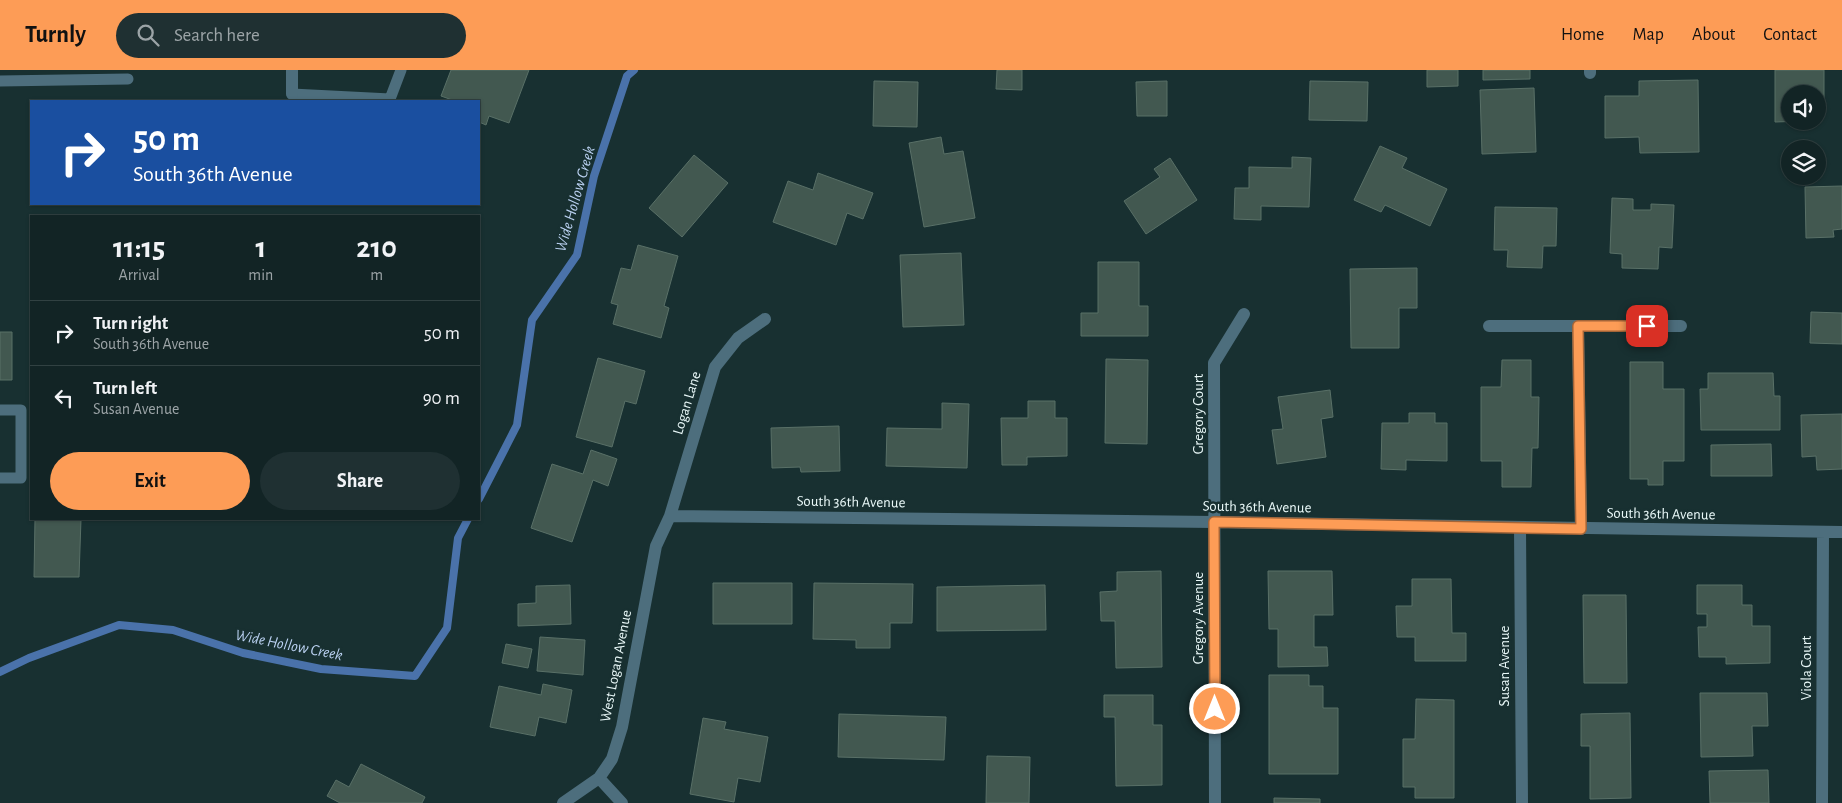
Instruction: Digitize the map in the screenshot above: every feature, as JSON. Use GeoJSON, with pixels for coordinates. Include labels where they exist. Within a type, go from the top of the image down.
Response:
{"type":"FeatureCollection","features":[{"type":"Feature","properties":{"kind":"street"},"geometry":{"type":"LineString","coordinates":[[292,70],[292,94]]}},
{"type":"Feature","properties":{"kind":"street","name":"Gregory Court"},"geometry":{"type":"LineString","coordinates":[[1214,522],[1214,363],[1244,314]]}},
{"type":"Feature","properties":{"kind":"street","name":"Logan Lane"},"geometry":{"type":"LineString","coordinates":[[670,516],[715,367],[738,338],[765,319]]}},
{"type":"Feature","properties":{"kind":"street"},"geometry":{"type":"LineString","coordinates":[[1489,326],[1682,326]]}},
{"type":"Feature","properties":{"kind":"street"},"geometry":{"type":"LineString","coordinates":[[1578,326],[1581,529]]}},
{"type":"Feature","properties":{"kind":"street","name":"South 36th Avenue"},"geometry":{"type":"LineString","coordinates":[[670,516],[1842,532]]}},
{"type":"Feature","properties":{"kind":"street","name":"West Logan Avenue"},"geometry":{"type":"LineString","coordinates":[[563,803],[599,778],[612,760],[622,727],[656,546],[670,516]]}},
{"type":"Feature","properties":{"kind":"street","name":"Gregory Avenue"},"geometry":{"type":"LineString","coordinates":[[1214,522],[1215,803]]}},
{"type":"Feature","properties":{"kind":"street","name":"Susan Avenue"},"geometry":{"type":"LineString","coordinates":[[1520,528],[1522,803]]}},
{"type":"Feature","properties":{"kind":"street","name":"Viola Court"},"geometry":{"type":"LineString","coordinates":[[1822,803],[1823,532]]}},
{"type":"Feature","properties":{"kind":"street"},"geometry":{"type":"LineString","coordinates":[[599,778],[622,803]]}},
{"type":"Feature","properties":{"kind":"lane"},"geometry":{"type":"LineString","coordinates":[[292,94],[390,99],[401,70]]}},
{"type":"Feature","properties":{"kind":"lane"},"geometry":{"type":"LineString","coordinates":[[0,81],[128,79]]}},
{"type":"Feature","properties":{"kind":"lane"},"geometry":{"type":"LineString","coordinates":[[0,410],[21,410],[21,478],[0,478]]}},
{"type":"Feature","properties":{"kind":"building"},"geometry":{"type":"Polygon","coordinates":[[[451,70],[529,70],[509,123],[489,116],[486,125],[480,122],[480,100],[452,100],[441,96],[451,70]]]}},
{"type":"Feature","properties":{"kind":"building"},"geometry":{"type":"Polygon","coordinates":[[[997,70],[1022,70],[1022,90],[996,89],[997,70]]]}},
{"type":"Feature","properties":{"kind":"building"},"geometry":{"type":"Polygon","coordinates":[[[1427,70],[1458,70],[1458,86],[1427,87],[1427,70]]]}},
{"type":"Feature","properties":{"kind":"building"},"geometry":{"type":"Polygon","coordinates":[[[1483,70],[1530,70],[1530,79],[1483,80],[1483,70]]]}},
{"type":"Feature","properties":{"kind":"building"},"geometry":{"type":"Polygon","coordinates":[[[1775,70],[1824,70],[1824,85],[1781,85],[1781,122],[1775,122],[1775,70]]]}},
{"type":"Feature","properties":{"kind":"building"},"geometry":{"type":"Polygon","coordinates":[[[1698,80],[1699,152],[1640,153],[1639,137],[1605,138],[1605,96],[1639,96],[1639,81],[1698,80]]]}},
{"type":"Feature","properties":{"kind":"building"},"geometry":{"type":"Polygon","coordinates":[[[874,81],[918,82],[917,127],[873,126],[874,81]]]}},
{"type":"Feature","properties":{"kind":"building"},"geometry":{"type":"Polygon","coordinates":[[[1167,81],[1167,116],[1137,116],[1136,82],[1167,81]]]}},
{"type":"Feature","properties":{"kind":"building"},"geometry":{"type":"Polygon","coordinates":[[[1310,81],[1368,82],[1367,121],[1309,120],[1310,81]]]}},
{"type":"Feature","properties":{"kind":"building"},"geometry":{"type":"Polygon","coordinates":[[[1534,88],[1536,152],[1482,154],[1480,90],[1534,88]]]}},
{"type":"Feature","properties":{"kind":"building"},"geometry":{"type":"Polygon","coordinates":[[[941,137],[944,154],[963,151],[975,218],[924,227],[909,143],[941,137]]]}},
{"type":"Feature","properties":{"kind":"building"},"geometry":{"type":"Polygon","coordinates":[[[1380,146],[1407,158],[1402,168],[1447,189],[1430,226],[1385,205],[1381,212],[1354,200],[1380,146]]]}},
{"type":"Feature","properties":{"kind":"building"},"geometry":{"type":"Polygon","coordinates":[[[694,155],[728,183],[682,237],[649,208],[694,155]]]}},
{"type":"Feature","properties":{"kind":"building"},"geometry":{"type":"Polygon","coordinates":[[[1292,157],[1311,158],[1309,207],[1261,206],[1261,220],[1234,219],[1235,188],[1249,188],[1249,167],[1292,168],[1292,157]]]}},
{"type":"Feature","properties":{"kind":"building"},"geometry":{"type":"Polygon","coordinates":[[[1170,158],[1197,200],[1146,234],[1124,201],[1160,177],[1154,169],[1170,158]]]}},
{"type":"Feature","properties":{"kind":"building"},"geometry":{"type":"Polygon","coordinates":[[[818,173],[873,193],[863,219],[847,213],[836,245],[773,222],[788,181],[813,190],[818,173]]]}},
{"type":"Feature","properties":{"kind":"building"},"geometry":{"type":"Polygon","coordinates":[[[1842,186],[1842,229],[1833,230],[1834,237],[1806,238],[1805,187],[1842,186]]]}},
{"type":"Feature","properties":{"kind":"building"},"geometry":{"type":"Polygon","coordinates":[[[1612,198],[1633,199],[1633,210],[1651,210],[1651,204],[1674,205],[1672,248],[1659,247],[1658,269],[1622,268],[1622,254],[1610,253],[1612,198]]]}},
{"type":"Feature","properties":{"kind":"building"},"geometry":{"type":"Polygon","coordinates":[[[1495,207],[1557,208],[1556,246],[1543,246],[1542,268],[1507,267],[1508,250],[1494,250],[1495,207]]]}},
{"type":"Feature","properties":{"kind":"building"},"geometry":{"type":"Polygon","coordinates":[[[638,245],[678,256],[664,306],[669,308],[661,338],[613,324],[618,305],[611,303],[621,268],[631,270],[638,245]]]}},
{"type":"Feature","properties":{"kind":"building"},"geometry":{"type":"Polygon","coordinates":[[[961,253],[964,325],[903,327],[900,255],[961,253]]]}},
{"type":"Feature","properties":{"kind":"building"},"geometry":{"type":"Polygon","coordinates":[[[1098,262],[1139,262],[1139,306],[1148,306],[1148,336],[1081,336],[1081,313],[1098,313],[1098,262]]]}},
{"type":"Feature","properties":{"kind":"building"},"geometry":{"type":"Polygon","coordinates":[[[1417,268],[1417,308],[1399,308],[1399,348],[1351,348],[1350,269],[1417,268]]]}},
{"type":"Feature","properties":{"kind":"building"},"geometry":{"type":"Polygon","coordinates":[[[1811,312],[1842,313],[1842,344],[1810,343],[1811,312]]]}},
{"type":"Feature","properties":{"kind":"building"},"geometry":{"type":"Polygon","coordinates":[[[0,332],[12,332],[12,380],[0,380],[0,332]]]}},
{"type":"Feature","properties":{"kind":"building"},"geometry":{"type":"Polygon","coordinates":[[[598,358],[645,371],[636,404],[625,401],[612,447],[576,437],[598,358]]]}},
{"type":"Feature","properties":{"kind":"building"},"geometry":{"type":"Polygon","coordinates":[[[1106,359],[1148,360],[1147,444],[1105,443],[1106,359]]]}},
{"type":"Feature","properties":{"kind":"building"},"geometry":{"type":"Polygon","coordinates":[[[1502,360],[1531,360],[1531,397],[1539,397],[1538,448],[1532,448],[1531,487],[1502,487],[1502,461],[1481,461],[1481,387],[1501,387],[1502,360]]]}},
{"type":"Feature","properties":{"kind":"building"},"geometry":{"type":"Polygon","coordinates":[[[1630,362],[1663,362],[1663,389],[1684,389],[1684,461],[1663,461],[1663,485],[1648,485],[1648,479],[1630,479],[1630,362]]]}},
{"type":"Feature","properties":{"kind":"building"},"geometry":{"type":"Polygon","coordinates":[[[1708,373],[1773,373],[1774,396],[1780,396],[1780,430],[1701,430],[1700,389],[1708,389],[1708,373]]]}},
{"type":"Feature","properties":{"kind":"building"},"geometry":{"type":"Polygon","coordinates":[[[1330,390],[1333,417],[1321,419],[1326,457],[1277,464],[1272,430],[1283,429],[1278,397],[1330,390]]]}},
{"type":"Feature","properties":{"kind":"building"},"geometry":{"type":"Polygon","coordinates":[[[1028,401],[1055,401],[1055,418],[1067,418],[1067,456],[1027,457],[1027,465],[1002,465],[1001,418],[1028,418],[1028,401]]]}},
{"type":"Feature","properties":{"kind":"building"},"geometry":{"type":"Polygon","coordinates":[[[942,403],[969,404],[967,468],[886,466],[887,428],[942,429],[942,403]]]}},
{"type":"Feature","properties":{"kind":"building"},"geometry":{"type":"Polygon","coordinates":[[[1409,413],[1435,413],[1435,423],[1447,423],[1447,461],[1406,460],[1406,470],[1381,469],[1382,423],[1409,423],[1409,413]]]}},
{"type":"Feature","properties":{"kind":"building"},"geometry":{"type":"Polygon","coordinates":[[[1842,414],[1842,469],[1817,470],[1816,456],[1802,457],[1801,415],[1842,414]]]}},
{"type":"Feature","properties":{"kind":"building"},"geometry":{"type":"Polygon","coordinates":[[[839,426],[840,471],[801,472],[800,467],[772,468],[771,428],[839,426]]]}},
{"type":"Feature","properties":{"kind":"building"},"geometry":{"type":"Polygon","coordinates":[[[1771,444],[1772,476],[1711,476],[1711,445],[1771,444]]]}},
{"type":"Feature","properties":{"kind":"building"},"geometry":{"type":"Polygon","coordinates":[[[591,450],[617,459],[608,486],[593,480],[572,542],[531,528],[552,464],[583,474],[591,450]]]}},
{"type":"Feature","properties":{"kind":"building"},"geometry":{"type":"Polygon","coordinates":[[[35,520],[81,520],[79,577],[34,577],[35,520]]]}},
{"type":"Feature","properties":{"kind":"building"},"geometry":{"type":"Polygon","coordinates":[[[1161,571],[1162,667],[1116,668],[1115,621],[1101,621],[1100,592],[1117,591],[1117,572],[1161,571]]]}},
{"type":"Feature","properties":{"kind":"building"},"geometry":{"type":"Polygon","coordinates":[[[1268,571],[1332,571],[1333,615],[1314,615],[1314,647],[1327,647],[1328,666],[1278,667],[1278,629],[1269,629],[1268,571]]]}},
{"type":"Feature","properties":{"kind":"building"},"geometry":{"type":"Polygon","coordinates":[[[1412,579],[1451,579],[1452,633],[1466,633],[1466,661],[1415,661],[1415,637],[1397,637],[1396,606],[1412,606],[1412,579]]]}},
{"type":"Feature","properties":{"kind":"building"},"geometry":{"type":"Polygon","coordinates":[[[713,583],[792,583],[792,624],[713,624],[713,583]]]}},
{"type":"Feature","properties":{"kind":"building"},"geometry":{"type":"Polygon","coordinates":[[[814,583],[913,584],[912,623],[890,623],[890,648],[856,648],[856,640],[813,639],[814,583]]]}},
{"type":"Feature","properties":{"kind":"building"},"geometry":{"type":"Polygon","coordinates":[[[570,585],[571,624],[518,626],[518,604],[536,603],[536,586],[570,585]]]}},
{"type":"Feature","properties":{"kind":"building"},"geometry":{"type":"Polygon","coordinates":[[[1045,585],[1046,630],[937,631],[937,587],[1045,585]]]}},
{"type":"Feature","properties":{"kind":"building"},"geometry":{"type":"Polygon","coordinates":[[[1697,585],[1742,585],[1742,605],[1752,605],[1752,626],[1770,626],[1770,663],[1726,664],[1726,657],[1699,657],[1698,627],[1707,627],[1707,614],[1697,614],[1697,585]]]}},
{"type":"Feature","properties":{"kind":"building"},"geometry":{"type":"Polygon","coordinates":[[[1583,595],[1626,595],[1627,683],[1584,683],[1583,595]]]}},
{"type":"Feature","properties":{"kind":"building"},"geometry":{"type":"Polygon","coordinates":[[[540,637],[585,640],[583,675],[537,671],[540,637]]]}},
{"type":"Feature","properties":{"kind":"building"},"geometry":{"type":"Polygon","coordinates":[[[506,644],[532,649],[528,668],[502,663],[506,644]]]}},
{"type":"Feature","properties":{"kind":"building"},"geometry":{"type":"Polygon","coordinates":[[[1269,675],[1309,675],[1309,686],[1323,686],[1323,708],[1338,708],[1338,774],[1269,774],[1269,675]]]}},
{"type":"Feature","properties":{"kind":"building"},"geometry":{"type":"Polygon","coordinates":[[[543,684],[572,690],[566,723],[539,717],[535,736],[490,727],[499,686],[541,695],[543,684]]]}},
{"type":"Feature","properties":{"kind":"building"},"geometry":{"type":"Polygon","coordinates":[[[1700,693],[1767,693],[1768,726],[1752,726],[1753,756],[1701,757],[1700,693]]]}},
{"type":"Feature","properties":{"kind":"building"},"geometry":{"type":"Polygon","coordinates":[[[1104,695],[1153,695],[1153,725],[1162,725],[1162,785],[1116,786],[1115,717],[1104,717],[1104,695]]]}},
{"type":"Feature","properties":{"kind":"building"},"geometry":{"type":"Polygon","coordinates":[[[1416,699],[1454,700],[1454,798],[1415,798],[1415,787],[1403,787],[1403,739],[1415,739],[1416,699]]]}},
{"type":"Feature","properties":{"kind":"building"},"geometry":{"type":"Polygon","coordinates":[[[1630,713],[1631,798],[1590,799],[1590,746],[1581,746],[1581,714],[1630,713]]]}},
{"type":"Feature","properties":{"kind":"building"},"geometry":{"type":"Polygon","coordinates":[[[839,714],[946,717],[944,760],[838,757],[839,714]]]}},
{"type":"Feature","properties":{"kind":"building"},"geometry":{"type":"Polygon","coordinates":[[[703,718],[726,722],[724,729],[768,737],[760,782],[738,778],[734,802],[690,794],[703,718]]]}},
{"type":"Feature","properties":{"kind":"building"},"geometry":{"type":"Polygon","coordinates":[[[987,756],[1030,757],[1029,803],[986,803],[987,756]]]}},
{"type":"Feature","properties":{"kind":"building"},"geometry":{"type":"Polygon","coordinates":[[[361,764],[425,797],[422,803],[340,803],[327,796],[336,780],[349,787],[361,764]]]}},
{"type":"Feature","properties":{"kind":"building"},"geometry":{"type":"Polygon","coordinates":[[[1768,770],[1769,803],[1710,803],[1709,771],[1768,770]]]}},
{"type":"Feature","properties":{"kind":"building"},"geometry":{"type":"Polygon","coordinates":[[[1274,798],[1320,799],[1320,803],[1274,803],[1274,798]]]}},
{"type":"Feature","properties":{"kind":"waterway","name":"Wide Hollow Creek"},"geometry":{"type":"LineString","coordinates":[[480,497],[517,425],[532,320],[577,255],[594,176],[627,76],[634,70]]}},
{"type":"Feature","properties":{"kind":"waterway","name":"Wide Hollow Creek"},"geometry":{"type":"LineString","coordinates":[[0,672],[29,658],[119,625],[173,630],[243,653],[321,669],[415,676],[447,628],[458,538],[467,520]]}},
{"type":"Feature","properties":{"kind":"route"},"geometry":{"type":"LineString","coordinates":[[1215,709],[1214,522],[1581,529],[1578,326],[1647,326]]}}]}
